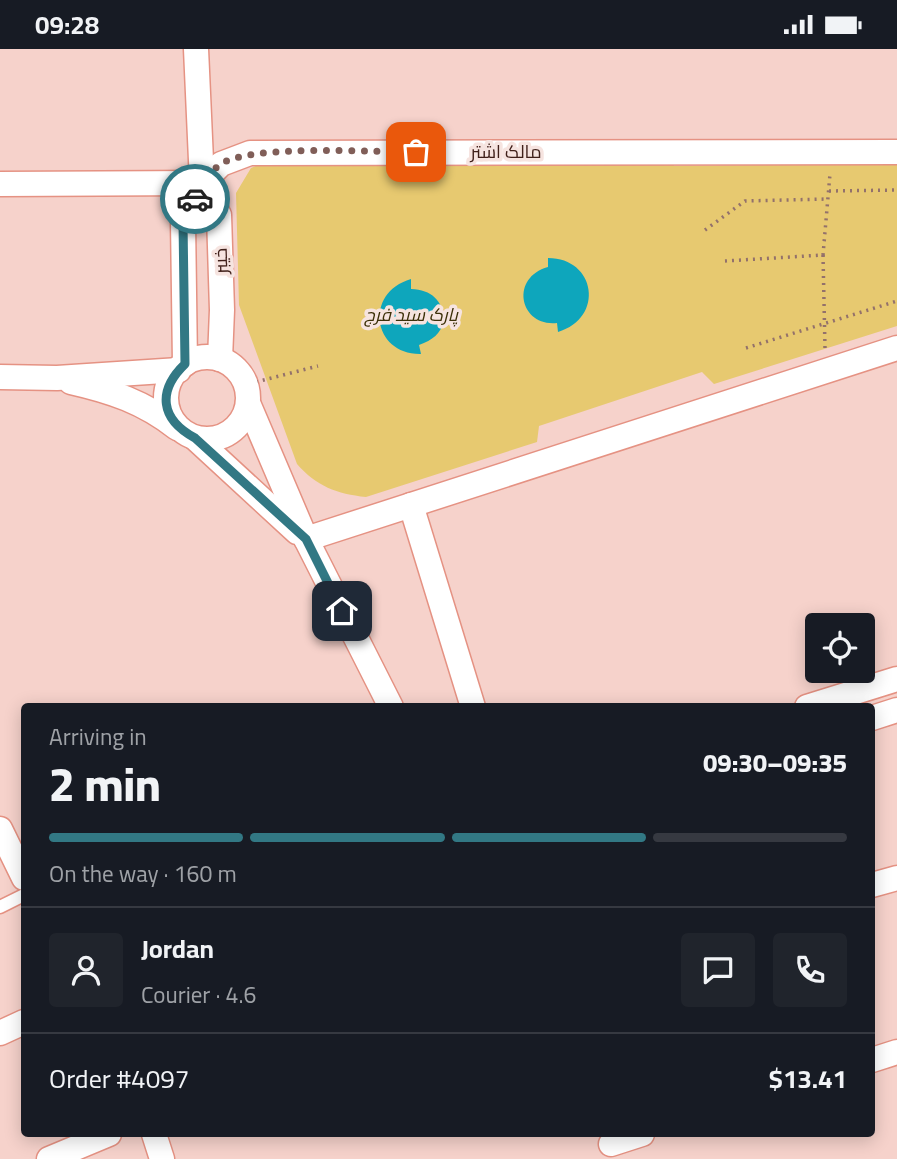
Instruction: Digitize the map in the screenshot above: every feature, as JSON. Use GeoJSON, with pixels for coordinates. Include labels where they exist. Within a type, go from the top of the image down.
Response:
{"type":"FeatureCollection","features":[{"type":"Feature","properties":{"kind":"street"},"geometry":{"type":"LineString","coordinates":[[182,367],[183,222],[202,184],[196,49]]}},
{"type":"Feature","properties":{"kind":"street","name":"مالک اشتر"},"geometry":{"type":"LineString","coordinates":[[202,184],[221,164],[250,153],[897,152]]}},
{"type":"Feature","properties":{"kind":"street"},"geometry":{"type":"LineString","coordinates":[[0,184],[202,184]]}},
{"type":"Feature","properties":{"kind":"street","name":"خیبر"},"geometry":{"type":"LineString","coordinates":[[202,184],[219,215],[222,310],[219,359]]}},
{"type":"Feature","properties":{"kind":"street"},"geometry":{"type":"LineString","coordinates":[[306,539],[897,348]]}},
{"type":"Feature","properties":{"kind":"street"},"geometry":{"type":"LineString","coordinates":[[247,393],[243,419],[230,433],[212,440],[186,433],[167,412],[166,394],[171,377],[182,367],[202,357],[219,359],[236,368],[247,393],[306,539],[389,703]]}},
{"type":"Feature","properties":{"kind":"street"},"geometry":{"type":"LineString","coordinates":[[0,377],[57,378],[182,367]]}},
{"type":"Feature","properties":{"kind":"street"},"geometry":{"type":"LineString","coordinates":[[57,378],[121,394],[157,412],[186,433],[306,539]]}},
{"type":"Feature","properties":{"kind":"street"},"geometry":{"type":"LineString","coordinates":[[411,505],[472,703]]}},
{"type":"Feature","properties":{"kind":"street"},"geometry":{"type":"LineString","coordinates":[[820,703],[897,679]]}},
{"type":"Feature","properties":{"kind":"street"},"geometry":{"type":"LineString","coordinates":[[875,717],[897,709]]}},
{"type":"Feature","properties":{"kind":"street"},"geometry":{"type":"LineString","coordinates":[[0,829],[21,872]]}},
{"type":"Feature","properties":{"kind":"street"},"geometry":{"type":"LineString","coordinates":[[875,884],[897,878]]}},
{"type":"Feature","properties":{"kind":"street"},"geometry":{"type":"LineString","coordinates":[[0,1033],[21,1023]]}},
{"type":"Feature","properties":{"kind":"street"},"geometry":{"type":"LineString","coordinates":[[875,1059],[897,1052]]}},
{"type":"Feature","properties":{"kind":"street"},"geometry":{"type":"LineString","coordinates":[[49,1159],[102,1137]]}},
{"type":"Feature","properties":{"kind":"street"},"geometry":{"type":"LineString","coordinates":[[155,1137],[162,1159]]}},
{"type":"Feature","properties":{"kind":"street"},"geometry":{"type":"LineString","coordinates":[[612,1146],[634,1137]]}},
{"type":"Feature","properties":{"kind":"lane"},"geometry":{"type":"LineString","coordinates":[[0,907],[21,896]]}},
{"type":"Feature","properties":{"kind":"path"},"geometry":{"type":"LineString","coordinates":[[826,370],[822,255],[831,152]]}},
{"type":"Feature","properties":{"kind":"path"},"geometry":{"type":"LineString","coordinates":[[828,191],[897,190]]}},
{"type":"Feature","properties":{"kind":"path"},"geometry":{"type":"LineString","coordinates":[[705,230],[745,201],[827,199]]}},
{"type":"Feature","properties":{"kind":"path"},"geometry":{"type":"LineString","coordinates":[[725,261],[822,255]]}},
{"type":"Feature","properties":{"kind":"path"},"geometry":{"type":"LineString","coordinates":[[746,348],[897,301]]}},
{"type":"Feature","properties":{"kind":"path"},"geometry":{"type":"LineString","coordinates":[[247,393],[318,366]]}},
{"type":"Feature","properties":{"kind":"green space","name":"پارک سید فرج"},"geometry":{"type":"Polygon","coordinates":[[[670,156],[674,166],[875,164],[897,157],[897,326],[714,384],[702,372],[539,426],[537,442],[366,497],[328,488],[297,464],[239,305],[236,193],[251,168],[276,158],[670,156]]]}},
{"type":"Feature","properties":{"kind":"water"},"geometry":{"type":"Polygon","coordinates":[[[548,258],[564,261],[576,268],[585,278],[589,290],[583,315],[573,325],[558,332],[557,323],[544,322],[534,317],[524,301],[528,281],[548,267],[548,258]]]}},
{"type":"Feature","properties":{"kind":"water"},"geometry":{"type":"Polygon","coordinates":[[[411,279],[411,289],[425,291],[435,297],[445,320],[435,336],[419,345],[421,354],[405,352],[392,345],[380,322],[380,309],[386,297],[396,286],[411,279]]]}},
{"type":"Feature","properties":{"kind":"way so far"},"geometry":{"type":"LineString","coordinates":[[195,199],[202,184],[221,164],[250,153],[416,152]]}},
{"type":"Feature","properties":{"kind":"route"},"geometry":{"type":"LineString","coordinates":[[195,199],[183,222],[185,364],[171,377],[166,394],[167,412],[178,429],[195,438],[306,539],[342,611]]}}]}
